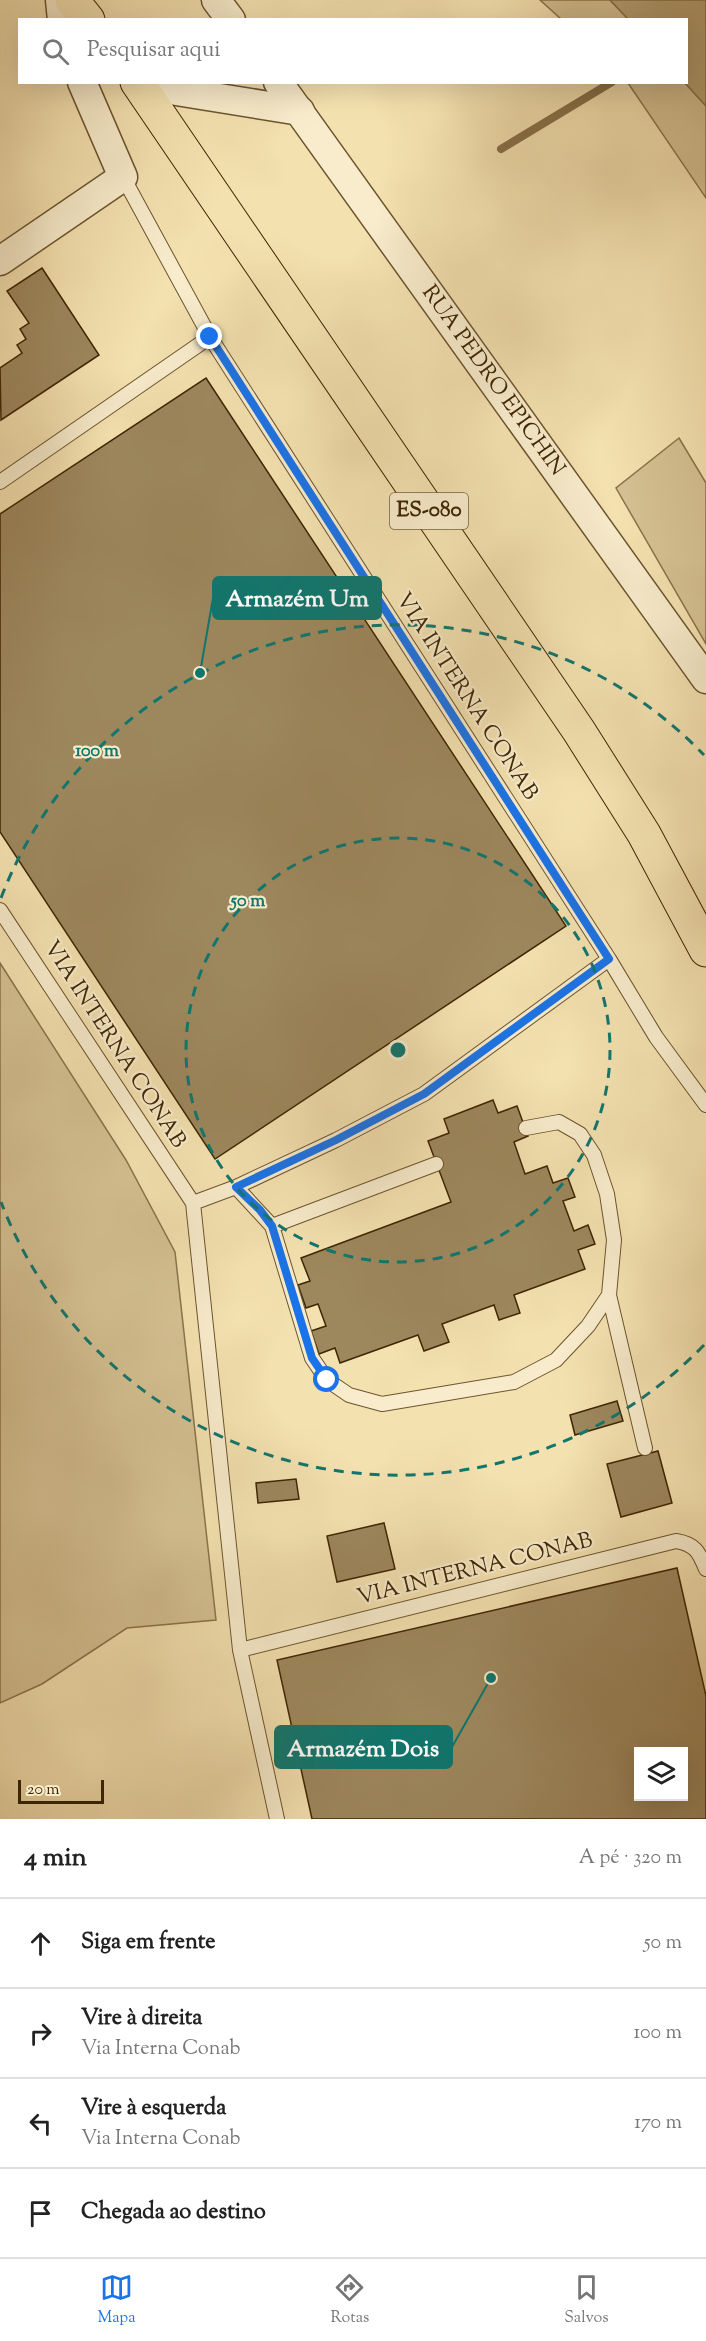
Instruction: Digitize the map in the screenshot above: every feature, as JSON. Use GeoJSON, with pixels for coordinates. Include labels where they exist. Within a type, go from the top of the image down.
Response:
{"type":"FeatureCollection","features":[{"type":"Feature","properties":{"kind":"main road"},"geometry":{"type":"LineString","coordinates":[[72,0],[86,18]]}},
{"type":"Feature","properties":{"kind":"main road","name":"ES-080"},"geometry":{"type":"LineString","coordinates":[[138,84],[579,731],[644,834],[706,950]]}},
{"type":"Feature","properties":{"kind":"street"},"geometry":{"type":"LineString","coordinates":[[60,0],[62,18]]}},
{"type":"Feature","properties":{"kind":"street"},"geometry":{"type":"LineString","coordinates":[[216,0],[230,18]]}},
{"type":"Feature","properties":{"kind":"street"},"geometry":{"type":"LineString","coordinates":[[0,261],[123,177],[83,84]]}},
{"type":"Feature","properties":{"kind":"street"},"geometry":{"type":"LineString","coordinates":[[138,84],[300,111]]}},
{"type":"Feature","properties":{"kind":"street","name":"RUA PEDRO EPICHIN"},"geometry":{"type":"LineString","coordinates":[[280,84],[706,679]]}},
{"type":"Feature","properties":{"kind":"lane","name":"VIA INTERNA CONAB"},"geometry":{"type":"LineString","coordinates":[[123,177],[210,337],[656,1036],[706,1105]]}},
{"type":"Feature","properties":{"kind":"lane"},"geometry":{"type":"LineString","coordinates":[[0,482],[210,337]]}},
{"type":"Feature","properties":{"kind":"lane","name":"VIA INTERNA CONAB"},"geometry":{"type":"LineString","coordinates":[[0,910],[193,1203],[240,1650],[277,1819]]}},
{"type":"Feature","properties":{"kind":"lane"},"geometry":{"type":"LineString","coordinates":[[193,1203],[236,1187],[336,1140],[424,1094],[609,959]]}},
{"type":"Feature","properties":{"kind":"lane"},"geometry":{"type":"LineString","coordinates":[[526,1128],[559,1122],[580,1134],[594,1155],[607,1194],[614,1240],[609,1295],[645,1448]]}},
{"type":"Feature","properties":{"kind":"lane"},"geometry":{"type":"LineString","coordinates":[[272,1226],[436,1164]]}},
{"type":"Feature","properties":{"kind":"lane"},"geometry":{"type":"LineString","coordinates":[[236,1187],[260,1210],[272,1226],[312,1358],[327,1380],[349,1395],[382,1404],[513,1382],[556,1359],[588,1326],[609,1295]]}},
{"type":"Feature","properties":{"kind":"lane","name":"VIA INTERNA CONAB"},"geometry":{"type":"LineString","coordinates":[[240,1650],[676,1541],[689,1543],[698,1551],[706,1569]]}},
{"type":"Feature","properties":{"kind":"shaded area"},"geometry":{"type":"Polygon","coordinates":[[[540,0],[610,0],[627,18],[560,18],[540,0]]]}},
{"type":"Feature","properties":{"kind":"shaded area"},"geometry":{"type":"Polygon","coordinates":[[[610,0],[706,0],[706,106],[686,84],[688,84],[688,18],[627,18],[610,0]]]}},
{"type":"Feature","properties":{"kind":"shaded area"},"geometry":{"type":"Polygon","coordinates":[[[629,84],[686,84],[706,106],[706,198],[629,84]]]}},
{"type":"Feature","properties":{"kind":"shaded area"},"geometry":{"type":"Polygon","coordinates":[[[679,438],[706,483],[706,644],[616,488],[679,438]]]}},
{"type":"Feature","properties":{"kind":"shaded area"},"geometry":{"type":"Polygon","coordinates":[[[0,963],[126,1160],[175,1252],[216,1620],[127,1628],[42,1684],[0,1703],[0,963]]]}},
{"type":"Feature","properties":{"kind":"building"},"geometry":{"type":"Polygon","coordinates":[[[42,268],[99,355],[1,420],[0,368],[22,353],[17,345],[26,339],[20,329],[29,323],[7,291],[42,268]]]}},
{"type":"Feature","properties":{"kind":"building"},"geometry":{"type":"Polygon","coordinates":[[[206,378],[566,926],[215,1159],[0,832],[0,514],[206,378]]]}},
{"type":"Feature","properties":{"kind":"building"},"geometry":{"type":"Polygon","coordinates":[[[493,1100],[498,1113],[517,1106],[528,1136],[514,1142],[525,1174],[547,1166],[553,1183],[568,1178],[575,1197],[563,1201],[574,1231],[588,1225],[595,1244],[578,1250],[585,1269],[514,1295],[520,1313],[499,1320],[494,1305],[442,1324],[449,1342],[424,1351],[418,1335],[340,1363],[335,1348],[319,1354],[311,1331],[326,1326],[318,1304],[306,1308],[298,1285],[310,1281],[301,1258],[451,1202],[428,1141],[449,1133],[444,1119],[493,1100]]]}},
{"type":"Feature","properties":{"kind":"building"},"geometry":{"type":"Polygon","coordinates":[[[617,1401],[623,1421],[575,1435],[570,1415],[617,1401]]]}},
{"type":"Feature","properties":{"kind":"building"},"geometry":{"type":"Polygon","coordinates":[[[658,1451],[672,1503],[621,1517],[607,1464],[658,1451]]]}},
{"type":"Feature","properties":{"kind":"building"},"geometry":{"type":"Polygon","coordinates":[[[296,1479],[299,1499],[258,1503],[256,1483],[296,1479]]]}},
{"type":"Feature","properties":{"kind":"building"},"geometry":{"type":"Polygon","coordinates":[[[384,1523],[395,1569],[337,1582],[327,1536],[384,1523]]]}},
{"type":"Feature","properties":{"kind":"building"},"geometry":{"type":"Polygon","coordinates":[[[677,1568],[706,1696],[706,1819],[312,1819],[277,1660],[677,1568]]]}},
{"type":"Feature","properties":{"kind":"waterway"},"geometry":{"type":"LineString","coordinates":[[501,149],[609,84]]}},
{"type":"Feature","properties":{"kind":"place","name":"Armazém Um"},"geometry":{"type":"Point","coordinates":[200,673]}},
{"type":"Feature","properties":{"kind":"place","name":"Armazém Dois"},"geometry":{"type":"Point","coordinates":[491,1678]}},
{"type":"Feature","properties":{"kind":"route"},"geometry":{"type":"LineString","coordinates":[[210,337],[609,959],[424,1094],[336,1140],[236,1187],[260,1210],[272,1226],[295,1309],[312,1358],[327,1380]]}}]}
